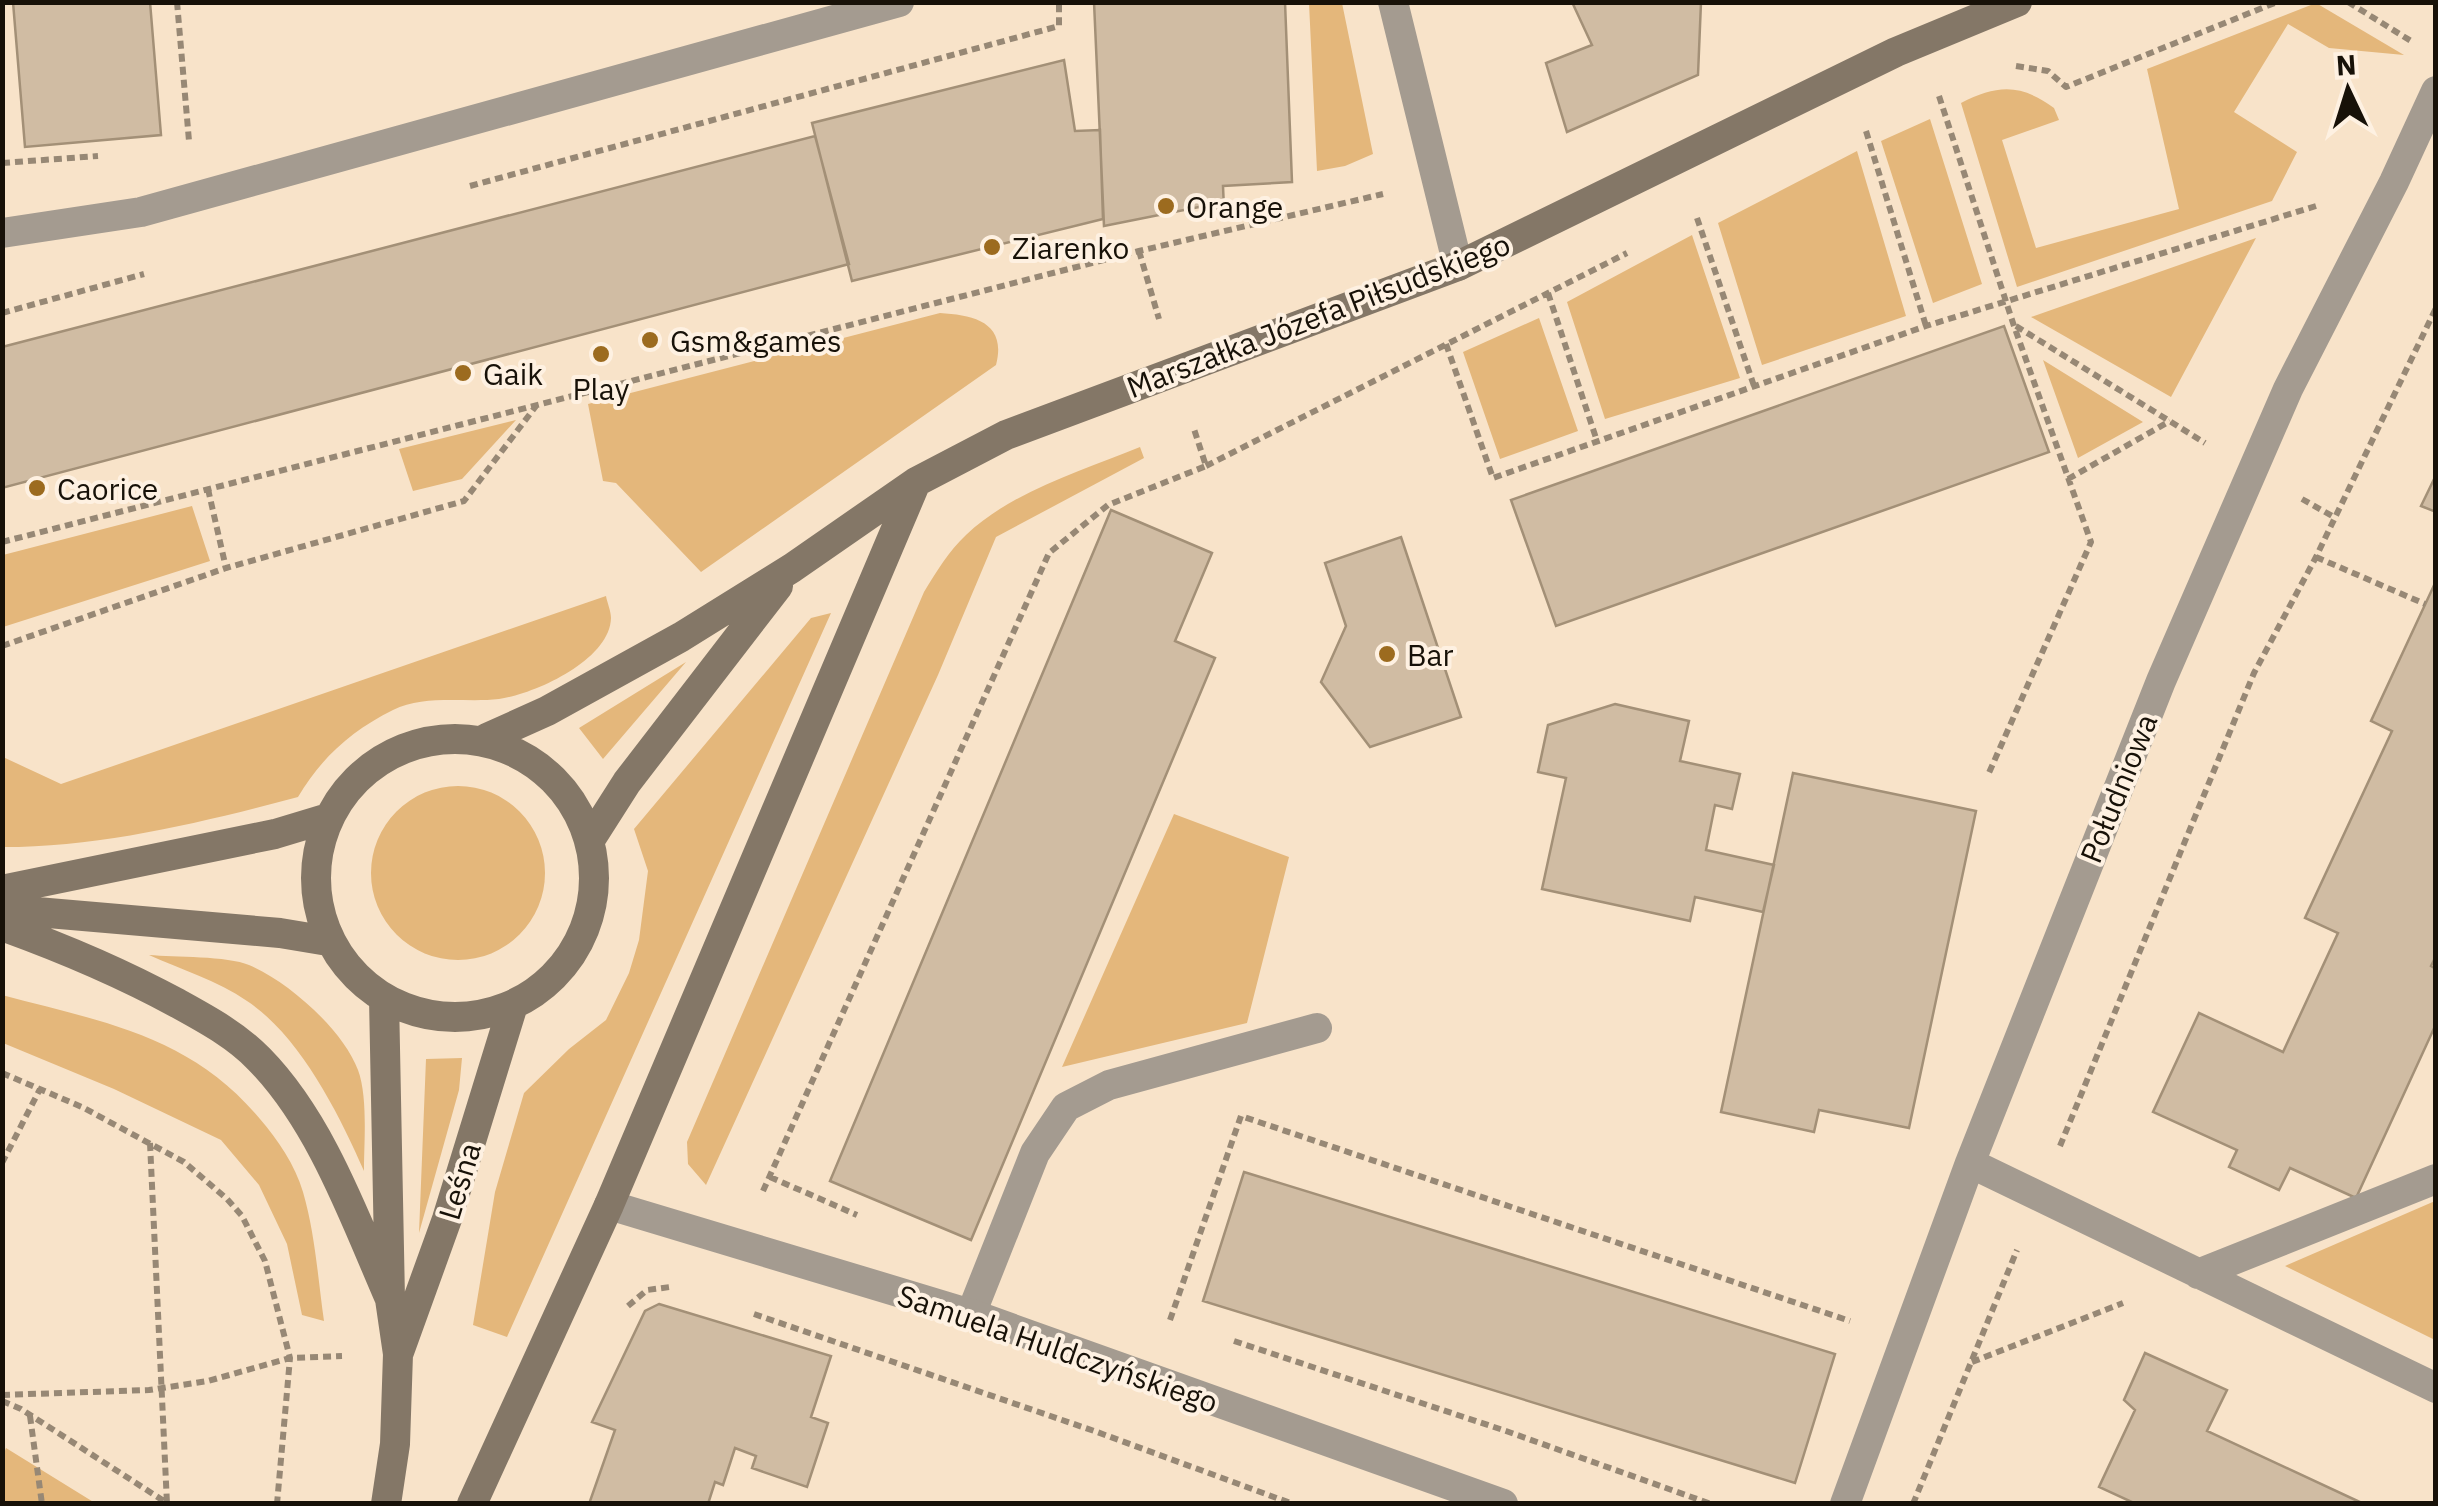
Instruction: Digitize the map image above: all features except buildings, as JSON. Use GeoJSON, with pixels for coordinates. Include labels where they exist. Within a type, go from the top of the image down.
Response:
{"type":"FeatureCollection","features":[{"type":"Feature","properties":{"kind":"street"},"geometry":{"type":"LineString","coordinates":[[2,232],[141,212],[899,2]]}},
{"type":"Feature","properties":{"kind":"street"},"geometry":{"type":"LineString","coordinates":[[1392,2],[1458,266]]}},
{"type":"Feature","properties":{"kind":"street","name":"Marszałka Józefa Piłsudskiego"},"geometry":{"type":"LineString","coordinates":[[792,568],[916,482],[1006,435],[1458,266],[1896,52],[2017,2]]}},
{"type":"Feature","properties":{"kind":"street","name":"Południowa"},"geometry":{"type":"LineString","coordinates":[[1845,1504],[1970,1164],[2160,681],[2288,389],[2436,92]]}},
{"type":"Feature","properties":{"kind":"street"},"geometry":{"type":"LineString","coordinates":[[472,1504],[609,1206],[916,482]]}},
{"type":"Feature","properties":{"kind":"street"},"geometry":{"type":"LineString","coordinates":[[486,738],[550,774],[579,812],[594,856],[593,904],[578,946],[551,981],[513,1005],[470,1017],[426,1015],[384,998],[349,970],[328,941],[316,887],[320,840],[339,798],[373,765],[418,746],[462,737],[486,738],[548,711],[681,637],[792,568]]}},
{"type":"Feature","properties":{"kind":"street"},"geometry":{"type":"LineString","coordinates":[[590,840],[627,782],[792,568]]}},
{"type":"Feature","properties":{"kind":"street"},"geometry":{"type":"LineString","coordinates":[[2,890],[274,834],[328,818]]}},
{"type":"Feature","properties":{"kind":"street"},"geometry":{"type":"LineString","coordinates":[[2,908],[328,941]]}},
{"type":"Feature","properties":{"kind":"street"},"geometry":{"type":"LineString","coordinates":[[2,926],[80,954],[146,986],[218,1026],[258,1057],[290,1095],[338,1179],[390,1299]]}},
{"type":"Feature","properties":{"kind":"street","name":"Leśna"},"geometry":{"type":"LineString","coordinates":[[384,998],[390,1299],[398,1354],[395,1444],[386,1504]]}},
{"type":"Feature","properties":{"kind":"street","name":"Leśna"},"geometry":{"type":"LineString","coordinates":[[398,1354],[447,1220],[513,1005]]}},
{"type":"Feature","properties":{"kind":"street"},"geometry":{"type":"LineString","coordinates":[[971,1314],[1034,1153],[1066,1107],[1110,1085],[1317,1028]]}},
{"type":"Feature","properties":{"kind":"street"},"geometry":{"type":"LineString","coordinates":[[1970,1164],[2436,1388]]}},
{"type":"Feature","properties":{"kind":"street"},"geometry":{"type":"LineString","coordinates":[[2198,1274],[2436,1179]]}},
{"type":"Feature","properties":{"kind":"street","name":"Samuela Huldczyńskiego"},"geometry":{"type":"LineString","coordinates":[[609,1206],[971,1314],[1503,1504]]}},
{"type":"Feature","properties":{"kind":"path"},"geometry":{"type":"LineString","coordinates":[[176,2],[189,148]]}},
{"type":"Feature","properties":{"kind":"path"},"geometry":{"type":"LineString","coordinates":[[464,188],[1059,26],[1059,2]]}},
{"type":"Feature","properties":{"kind":"path"},"geometry":{"type":"LineString","coordinates":[[2016,66],[2048,71],[2066,87],[2277,2]]}},
{"type":"Feature","properties":{"kind":"path"},"geometry":{"type":"LineString","coordinates":[[2348,2],[2421,47]]}},
{"type":"Feature","properties":{"kind":"path"},"geometry":{"type":"LineString","coordinates":[[1924,102],[1950,90]]}},
{"type":"Feature","properties":{"kind":"path"},"geometry":{"type":"LineString","coordinates":[[1939,94],[2014,326],[2091,542],[1988,776]]}},
{"type":"Feature","properties":{"kind":"path"},"geometry":{"type":"LineString","coordinates":[[1849,140],[1881,124]]}},
{"type":"Feature","properties":{"kind":"path"},"geometry":{"type":"LineString","coordinates":[[1866,131],[1926,326]]}},
{"type":"Feature","properties":{"kind":"path"},"geometry":{"type":"LineString","coordinates":[[2,163],[100,156]]}},
{"type":"Feature","properties":{"kind":"path"},"geometry":{"type":"LineString","coordinates":[[2,542],[1138,251],[1435,180]]}},
{"type":"Feature","properties":{"kind":"path"},"geometry":{"type":"LineString","coordinates":[[1446,344],[1493,478],[1926,326],[2394,182]]}},
{"type":"Feature","properties":{"kind":"path"},"geometry":{"type":"LineString","coordinates":[[1681,226],[1698,218],[1754,386]]}},
{"type":"Feature","properties":{"kind":"path"},"geometry":{"type":"LineString","coordinates":[[1206,466],[1631,251]]}},
{"type":"Feature","properties":{"kind":"path"},"geometry":{"type":"LineString","coordinates":[[2,313],[156,271]]}},
{"type":"Feature","properties":{"kind":"path"},"geometry":{"type":"LineString","coordinates":[[1548,293],[1597,441]]}},
{"type":"Feature","properties":{"kind":"path"},"geometry":{"type":"LineString","coordinates":[[1913,1504],[2254,673],[2316,557],[2436,308]]}},
{"type":"Feature","properties":{"kind":"path"},"geometry":{"type":"LineString","coordinates":[[2014,326],[2334,517]]}},
{"type":"Feature","properties":{"kind":"path"},"geometry":{"type":"LineString","coordinates":[[2,646],[226,568],[464,500],[536,406]]}},
{"type":"Feature","properties":{"kind":"path"},"geometry":{"type":"LineString","coordinates":[[2068,479],[2170,421]]}},
{"type":"Feature","properties":{"kind":"path"},"geometry":{"type":"LineString","coordinates":[[208,489],[226,568]]}},
{"type":"Feature","properties":{"kind":"path"},"geometry":{"type":"LineString","coordinates":[[738,1246],[1049,552]]}},
{"type":"Feature","properties":{"kind":"path"},"geometry":{"type":"LineString","coordinates":[[2316,557],[2425,604]]}},
{"type":"Feature","properties":{"kind":"path"},"geometry":{"type":"LineString","coordinates":[[2,1073],[40,1088],[184,1162],[242,1216],[266,1261],[290,1358],[277,1504]]}},
{"type":"Feature","properties":{"kind":"path"},"geometry":{"type":"LineString","coordinates":[[2,1163],[40,1088]]}},
{"type":"Feature","properties":{"kind":"path"},"geometry":{"type":"LineString","coordinates":[[1170,1320],[1240,1116],[1858,1323]]}},
{"type":"Feature","properties":{"kind":"path"},"geometry":{"type":"LineString","coordinates":[[2,1398],[167,1504],[150,1143]]}},
{"type":"Feature","properties":{"kind":"path"},"geometry":{"type":"LineString","coordinates":[[1971,1363],[2198,1274]]}},
{"type":"Feature","properties":{"kind":"path"},"geometry":{"type":"LineString","coordinates":[[629,1305],[647,1290],[674,1286]]}},
{"type":"Feature","properties":{"kind":"path"},"geometry":{"type":"LineString","coordinates":[[752,1313],[1293,1504]]}},
{"type":"Feature","properties":{"kind":"path"},"geometry":{"type":"LineString","coordinates":[[2,1398],[162,1388],[208,1381],[290,1358]]}},
{"type":"Feature","properties":{"kind":"path"},"geometry":{"type":"LineString","coordinates":[[30,1415],[42,1504]]}},
{"type":"Feature","properties":{"kind":"shaded area"},"geometry":{"type":"Polygon","coordinates":[[[1309,3],[1342,3],[1373,154],[1345,166],[1317,171],[1309,3]]]}},
{"type":"Feature","properties":{"kind":"shaded area"},"geometry":{"type":"Polygon","coordinates":[[[2316,3],[2404,55],[2329,48],[2288,24],[2234,112],[2297,152],[2272,201],[2017,287],[1961,103],[2008,89],[2030,94],[2054,108],[2059,120],[2002,140],[2036,248],[2179,209],[2147,69],[2316,3]]]}},
{"type":"Feature","properties":{"kind":"shaded area"},"geometry":{"type":"Polygon","coordinates":[[[1930,119],[1982,284],[1933,303],[1881,141],[1930,119]]]}},
{"type":"Feature","properties":{"kind":"shaded area"},"geometry":{"type":"Polygon","coordinates":[[[1857,151],[1906,316],[1762,365],[1718,223],[1857,151]]]}},
{"type":"Feature","properties":{"kind":"shaded area"},"geometry":{"type":"Polygon","coordinates":[[[1692,235],[1740,378],[1605,419],[1567,302],[1692,235]]]}},
{"type":"Feature","properties":{"kind":"shaded area"},"geometry":{"type":"Polygon","coordinates":[[[2256,238],[2171,397],[2031,317],[2256,238]]]}},
{"type":"Feature","properties":{"kind":"shaded area"},"geometry":{"type":"Polygon","coordinates":[[[940,313],[965,316],[985,324],[997,339],[996,365],[701,572],[616,483],[603,481],[588,404],[940,313]]]}},
{"type":"Feature","properties":{"kind":"shaded area"},"geometry":{"type":"Polygon","coordinates":[[[1539,318],[1578,431],[1500,459],[1463,352],[1539,318]]]}},
{"type":"Feature","properties":{"kind":"shaded area"},"geometry":{"type":"Polygon","coordinates":[[[2043,360],[2143,422],[2078,458],[2043,360]]]}},
{"type":"Feature","properties":{"kind":"shaded area"},"geometry":{"type":"Polygon","coordinates":[[[516,420],[462,479],[413,491],[399,449],[516,420]]]}},
{"type":"Feature","properties":{"kind":"shaded area"},"geometry":{"type":"Polygon","coordinates":[[[1140,447],[1144,458],[996,537],[938,675],[706,1185],[688,1164],[687,1142],[924,592],[966,535],[1004,506],[1140,447]]]}},
{"type":"Feature","properties":{"kind":"shaded area"},"geometry":{"type":"Polygon","coordinates":[[[192,506],[210,561],[3,627],[3,555],[192,506]]]}},
{"type":"Feature","properties":{"kind":"shaded area"},"geometry":{"type":"Polygon","coordinates":[[[606,596],[611,618],[607,633],[585,661],[550,682],[514,696],[418,702],[393,710],[339,746],[298,797],[115,838],[3,847],[3,757],[61,784],[606,596]]]}},
{"type":"Feature","properties":{"kind":"shaded area"},"geometry":{"type":"Polygon","coordinates":[[[831,613],[507,1337],[473,1325],[495,1192],[524,1093],[606,1020],[629,973],[639,940],[648,871],[634,829],[811,618],[831,613]]]}},
{"type":"Feature","properties":{"kind":"shaded area"},"geometry":{"type":"Polygon","coordinates":[[[686,662],[603,759],[579,728],[686,662]]]}},
{"type":"Feature","properties":{"kind":"shaded area"},"geometry":{"type":"Polygon","coordinates":[[[458,786],[491,792],[520,811],[539,840],[545,873],[539,906],[520,935],[491,954],[458,960],[425,954],[396,935],[377,906],[371,873],[377,840],[396,811],[425,792],[458,786]]]}},
{"type":"Feature","properties":{"kind":"shaded area"},"geometry":{"type":"Polygon","coordinates":[[[1174,814],[1289,857],[1247,1023],[1062,1067],[1174,814]]]}},
{"type":"Feature","properties":{"kind":"shaded area"},"geometry":{"type":"Polygon","coordinates":[[[149,955],[215,958],[249,965],[297,995],[327,1023],[351,1055],[361,1081],[364,1171],[316,1078],[284,1034],[247,1001],[224,987],[149,955]]]}},
{"type":"Feature","properties":{"kind":"shaded area"},"geometry":{"type":"Polygon","coordinates":[[[2,995],[143,1036],[204,1068],[233,1091],[273,1135],[300,1182],[324,1321],[302,1315],[287,1244],[259,1185],[221,1140],[114,1089],[3,1043],[2,995]]]}},
{"type":"Feature","properties":{"kind":"shaded area"},"geometry":{"type":"Polygon","coordinates":[[[462,1058],[459,1090],[419,1233],[426,1059],[462,1058]]]}},
{"type":"Feature","properties":{"kind":"shaded area"},"geometry":{"type":"Polygon","coordinates":[[[2435,1201],[2435,1340],[2285,1266],[2435,1201]]]}},
{"type":"Feature","properties":{"kind":"shaded area"},"geometry":{"type":"Polygon","coordinates":[[[6,1448],[95,1503],[3,1503],[6,1448]]]}},
{"type":"Feature","properties":{"kind":"place","name":"Orange"},"geometry":{"type":"Point","coordinates":[1166,206]}},
{"type":"Feature","properties":{"kind":"place","name":"Ziarenko"},"geometry":{"type":"Point","coordinates":[992,247]}},
{"type":"Feature","properties":{"kind":"place","name":"Gsm&games"},"geometry":{"type":"Point","coordinates":[650,340]}},
{"type":"Feature","properties":{"kind":"place","name":"Play"},"geometry":{"type":"Point","coordinates":[601,354]}},
{"type":"Feature","properties":{"kind":"place","name":"Gaik"},"geometry":{"type":"Point","coordinates":[463,373]}},
{"type":"Feature","properties":{"kind":"place","name":"Caorice"},"geometry":{"type":"Point","coordinates":[37,488]}},
{"type":"Feature","properties":{"kind":"place","name":"Bar"},"geometry":{"type":"Point","coordinates":[1387,654]}}]}
